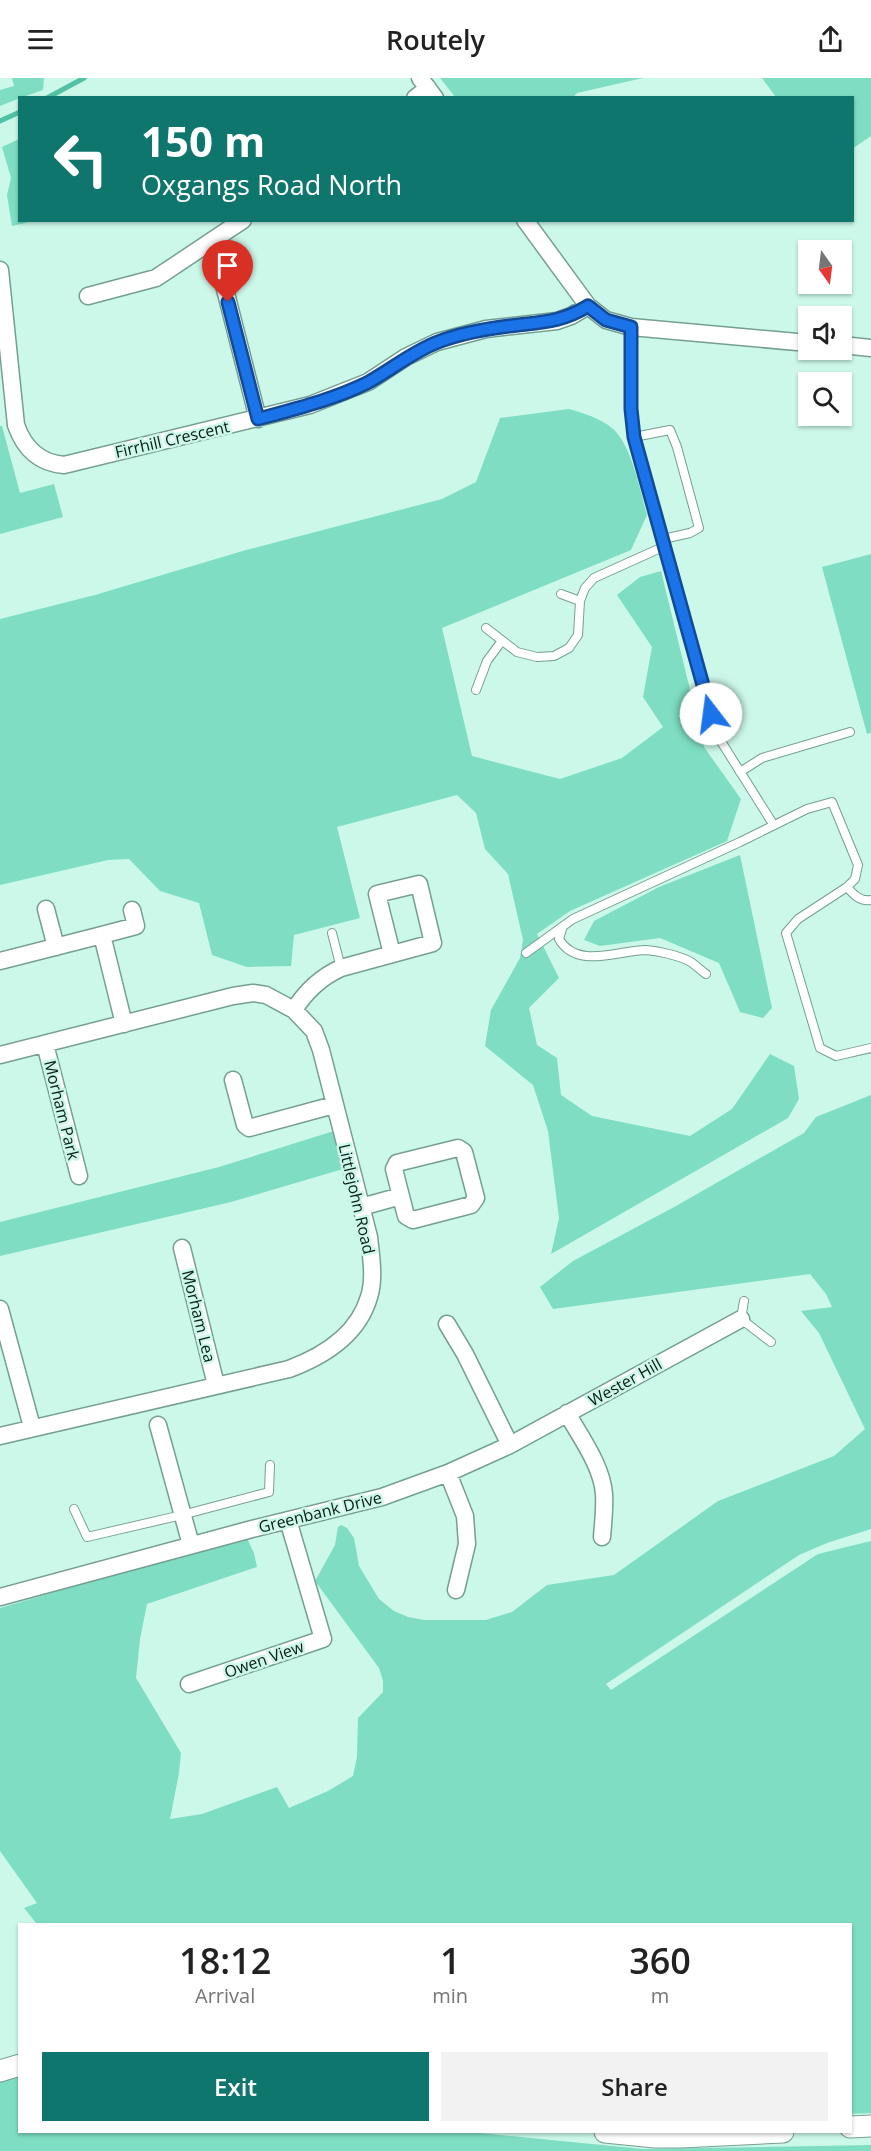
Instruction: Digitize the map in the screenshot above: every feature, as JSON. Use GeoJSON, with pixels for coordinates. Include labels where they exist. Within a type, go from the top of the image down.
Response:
{"type":"FeatureCollection","features":[{"type":"Feature","properties":{"kind":"street"},"geometry":{"type":"LineString","coordinates":[[88,296],[156,279],[240,222]]}},
{"type":"Feature","properties":{"kind":"street"},"geometry":{"type":"LineString","coordinates":[[526,222],[588,306],[606,320],[631,327],[798,342]]}},
{"type":"Feature","properties":{"kind":"street"},"geometry":{"type":"LineString","coordinates":[[213,242],[258,419]]}},
{"type":"Feature","properties":{"kind":"street","name":"Firrhill Crescent"},"geometry":{"type":"LineString","coordinates":[[1,278],[16,425],[20,437],[41,460],[50,464],[64,465],[258,419],[335,396],[368,382],[406,357],[437,342],[486,329],[557,321],[588,306]]}},
{"type":"Feature","properties":{"kind":"street"},"geometry":{"type":"LineString","coordinates":[[852,346],[871,348]]}},
{"type":"Feature","properties":{"kind":"street"},"geometry":{"type":"LineString","coordinates":[[294,1010],[301,998],[327,974],[341,968],[433,944],[419,884],[377,894],[392,954]]}},
{"type":"Feature","properties":{"kind":"street"},"geometry":{"type":"LineString","coordinates":[[46,909],[56,946]]}},
{"type":"Feature","properties":{"kind":"street"},"geometry":{"type":"LineString","coordinates":[[0,961],[136,926],[132,910]]}},
{"type":"Feature","properties":{"kind":"street"},"geometry":{"type":"LineString","coordinates":[[102,935],[124,1024]]}},
{"type":"Feature","properties":{"kind":"street","name":"Littlejohn Road"},"geometry":{"type":"LineString","coordinates":[[0,1055],[253,993],[266,996],[294,1010],[314,1031],[321,1050],[369,1237],[372,1267],[369,1297],[357,1321],[344,1339],[324,1353],[289,1369],[0,1436]]}},
{"type":"Feature","properties":{"kind":"street","name":"Morham Park"},"geometry":{"type":"LineString","coordinates":[[45,1044],[79,1176]]}},
{"type":"Feature","properties":{"kind":"street"},"geometry":{"type":"LineString","coordinates":[[233,1080],[245,1125],[249,1128],[334,1105]]}},
{"type":"Feature","properties":{"kind":"street"},"geometry":{"type":"LineString","coordinates":[[458,1148],[464,1152],[476,1198],[471,1204],[413,1220],[406,1216],[401,1196],[394,1169],[397,1163],[458,1148]]}},
{"type":"Feature","properties":{"kind":"street"},"geometry":{"type":"LineString","coordinates":[[361,1207],[401,1196]]}},
{"type":"Feature","properties":{"kind":"street","name":"Morham Lea"},"geometry":{"type":"LineString","coordinates":[[182,1248],[216,1385]]}},
{"type":"Feature","properties":{"kind":"street"},"geometry":{"type":"LineString","coordinates":[[0,1309],[2,1328],[32,1427]]}},
{"type":"Feature","properties":{"kind":"street","name":"Wester Hill"},"geometry":{"type":"LineString","coordinates":[[448,1473],[510,1445],[741,1318]]}},
{"type":"Feature","properties":{"kind":"street"},"geometry":{"type":"LineString","coordinates":[[447,1324],[465,1354],[510,1445]]}},
{"type":"Feature","properties":{"kind":"street"},"geometry":{"type":"LineString","coordinates":[[567,1413],[594,1461],[601,1479],[604,1494],[602,1537]]}},
{"type":"Feature","properties":{"kind":"street"},"geometry":{"type":"LineString","coordinates":[[158,1425],[191,1545]]}},
{"type":"Feature","properties":{"kind":"street"},"geometry":{"type":"LineString","coordinates":[[448,1473],[465,1516],[467,1544],[456,1590]]}},
{"type":"Feature","properties":{"kind":"street","name":"Greenbank Drive"},"geometry":{"type":"LineString","coordinates":[[0,1597],[191,1545],[382,1497],[448,1473]]}},
{"type":"Feature","properties":{"kind":"street","name":"Owen View"},"geometry":{"type":"LineString","coordinates":[[189,1684],[323,1639],[288,1520]]}},
{"type":"Feature","properties":{"kind":"street"},"geometry":{"type":"LineString","coordinates":[[0,2071],[18,2066]]}},
{"type":"Feature","properties":{"kind":"street"},"geometry":{"type":"LineString","coordinates":[[852,2127],[871,2126]]}},
{"type":"Feature","properties":{"kind":"street"},"geometry":{"type":"LineString","coordinates":[[615,2133],[655,2137],[763,2133]]}},
{"type":"Feature","properties":{"kind":"lane"},"geometry":{"type":"LineString","coordinates":[[631,327],[631,409],[634,437],[717,735],[773,824]]}},
{"type":"Feature","properties":{"kind":"lane"},"geometry":{"type":"LineString","coordinates":[[486,628],[501,642],[517,652],[537,657],[554,656],[569,648],[578,634],[580,601],[585,588],[594,578],[664,542],[699,528],[677,447],[670,430],[634,437]]}},
{"type":"Feature","properties":{"kind":"lane"},"geometry":{"type":"LineString","coordinates":[[561,594],[580,601]]}},
{"type":"Feature","properties":{"kind":"lane"},"geometry":{"type":"LineString","coordinates":[[477,690],[487,661],[501,642]]}},
{"type":"Feature","properties":{"kind":"lane"},"geometry":{"type":"LineString","coordinates":[[740,772],[762,758],[850,732]]}},
{"type":"Feature","properties":{"kind":"lane"},"geometry":{"type":"LineString","coordinates":[[526,953],[573,919],[740,842],[773,824],[807,809],[832,802],[858,865],[855,879],[847,887],[798,920],[786,933],[820,1048],[836,1056],[871,1047]]}},
{"type":"Feature","properties":{"kind":"lane"},"geometry":{"type":"LineString","coordinates":[[847,887],[856,897],[866,901],[871,900]]}},
{"type":"Feature","properties":{"kind":"lane"},"geometry":{"type":"LineString","coordinates":[[562,929],[559,939],[565,948],[577,954],[600,957],[646,950],[688,960],[706,974]]}},
{"type":"Feature","properties":{"kind":"lane"},"geometry":{"type":"LineString","coordinates":[[332,933],[341,968]]}},
{"type":"Feature","properties":{"kind":"lane"},"geometry":{"type":"LineString","coordinates":[[744,1301],[741,1318],[771,1342]]}},
{"type":"Feature","properties":{"kind":"lane"},"geometry":{"type":"LineString","coordinates":[[74,1509],[87,1537],[269,1492],[270,1465]]}},
{"type":"Feature","properties":{"kind":"green space"},"geometry":{"type":"Polygon","coordinates":[[[12,78],[44,78],[43,90],[26,96],[18,96],[18,99],[0,106],[0,90],[14,86],[12,78]]]}},
{"type":"Feature","properties":{"kind":"green space"},"geometry":{"type":"Polygon","coordinates":[[[440,78],[643,78],[577,93],[574,96],[454,96],[440,78]]]}},
{"type":"Feature","properties":{"kind":"green space"},"geometry":{"type":"Polygon","coordinates":[[[762,78],[871,78],[871,136],[854,148],[854,96],[775,96],[762,78]]]}},
{"type":"Feature","properties":{"kind":"green space"},"geometry":{"type":"Polygon","coordinates":[[[18,139],[18,222],[29,222],[12,226],[7,195],[11,178],[2,147],[18,139]]]}},
{"type":"Feature","properties":{"kind":"green space"},"geometry":{"type":"Polygon","coordinates":[[[569,409],[602,421],[619,436],[630,457],[647,515],[631,550],[442,628],[472,756],[560,779],[622,758],[663,727],[643,697],[652,647],[617,595],[640,577],[661,571],[704,747],[741,799],[727,841],[570,911],[537,934],[559,978],[529,1008],[537,1045],[557,1058],[561,1095],[592,1116],[690,1136],[732,1109],[770,1054],[794,1066],[799,1099],[788,1118],[551,1254],[559,1218],[548,1131],[533,1085],[485,1046],[491,1010],[520,958],[523,940],[508,874],[485,849],[476,813],[457,795],[337,827],[360,918],[294,935],[291,966],[247,967],[212,955],[199,903],[160,891],[129,859],[108,860],[0,885],[0,619],[95,595],[246,550],[442,499],[476,482],[500,418],[569,409]]]}},
{"type":"Feature","properties":{"kind":"green space"},"geometry":{"type":"Polygon","coordinates":[[[0,426],[2,426],[20,493],[54,484],[63,517],[0,534],[0,426]]]}},
{"type":"Feature","properties":{"kind":"green space"},"geometry":{"type":"Polygon","coordinates":[[[871,554],[871,733],[867,734],[822,567],[871,554]]]}},
{"type":"Feature","properties":{"kind":"green space"},"geometry":{"type":"Polygon","coordinates":[[[740,855],[772,1008],[763,1018],[740,1012],[719,963],[660,938],[600,946],[584,940],[594,921],[659,887],[740,855]]]}},
{"type":"Feature","properties":{"kind":"green space"},"geometry":{"type":"Polygon","coordinates":[[[871,1095],[871,1529],[799,1555],[606,1684],[611,1690],[818,1554],[871,1541],[871,2113],[852,2114],[852,1923],[36,1923],[24,1908],[37,1903],[0,1851],[0,1608],[246,1536],[254,1553],[257,1567],[147,1604],[136,1678],[181,1753],[170,1819],[202,1814],[277,1787],[289,1808],[328,1791],[353,1776],[357,1757],[358,1718],[383,1692],[383,1681],[379,1668],[315,1581],[335,1545],[338,1527],[341,1525],[347,1528],[354,1538],[359,1566],[379,1599],[394,1611],[424,1620],[486,1620],[512,1612],[547,1585],[614,1575],[718,1501],[834,1456],[865,1429],[819,1333],[801,1311],[832,1307],[826,1294],[810,1274],[553,1309],[540,1287],[573,1261],[676,1206],[804,1133],[816,1117],[871,1095]]]}},
{"type":"Feature","properties":{"kind":"green space"},"geometry":{"type":"Polygon","coordinates":[[[334,1131],[343,1169],[231,1202],[0,1256],[0,1222],[219,1167],[334,1131]]]}},
{"type":"Feature","properties":{"kind":"green space"},"geometry":{"type":"Polygon","coordinates":[[[18,2076],[18,2133],[480,2133],[643,2149],[871,2145],[871,2151],[0,2151],[0,2081],[18,2076]]]}},
{"type":"Feature","properties":{"kind":"waterway"},"geometry":{"type":"LineString","coordinates":[[51,96],[84,78]]}},
{"type":"Feature","properties":{"kind":"waterway"},"geometry":{"type":"LineString","coordinates":[[0,121],[18,113]]}},
{"type":"Feature","properties":{"kind":"route"},"geometry":{"type":"LineString","coordinates":[[228,302],[258,419],[335,396],[368,382],[406,357],[437,342],[465,333],[557,321],[588,306],[606,320],[631,327],[631,409],[634,437],[711,714]]}}]}
